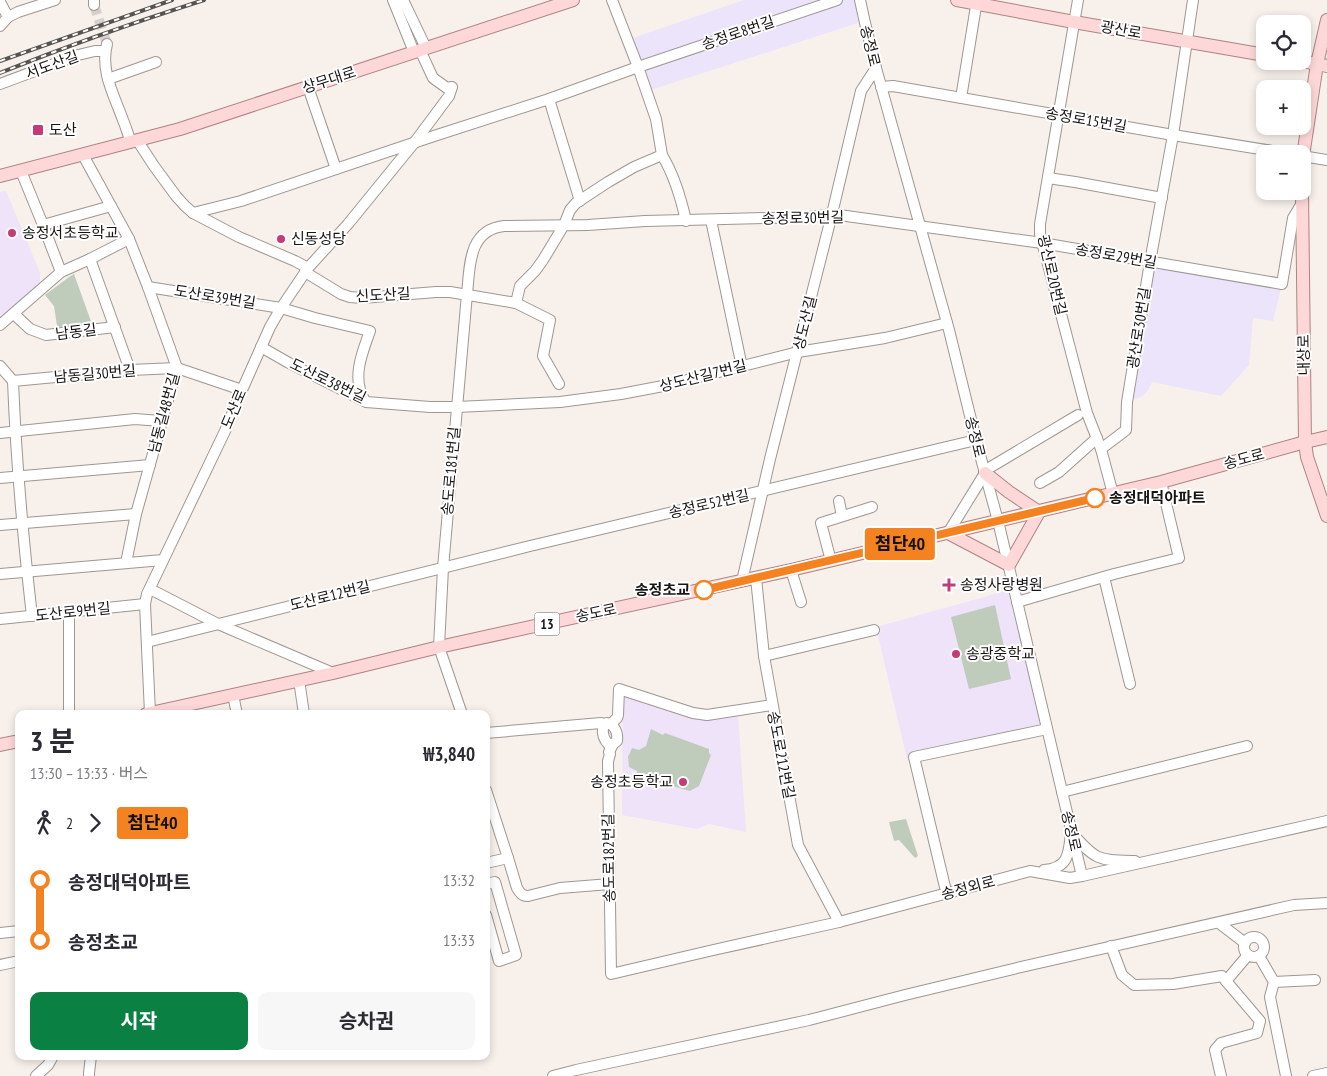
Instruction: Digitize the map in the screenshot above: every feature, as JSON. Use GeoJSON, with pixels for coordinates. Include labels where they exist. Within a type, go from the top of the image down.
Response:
{"type":"FeatureCollection","features":[{"type":"Feature","properties":{"kind":"main road","name":"상무대로"},"geometry":{"type":"LineString","coordinates":[[0,176],[180,129],[573,0]]}},
{"type":"Feature","properties":{"kind":"main road","name":"광산로"},"geometry":{"type":"LineString","coordinates":[[957,0],[977,2],[1074,22],[1256,53]]}},
{"type":"Feature","properties":{"kind":"main road"},"geometry":{"type":"LineString","coordinates":[[1305,145],[1322,65],[1327,20]]}},
{"type":"Feature","properties":{"kind":"main road","name":"내상로"},"geometry":{"type":"LineString","coordinates":[[1302,200],[1305,442],[1307,457],[1327,516]]}},
{"type":"Feature","properties":{"kind":"main road","name":"송도로"},"geometry":{"type":"LineString","coordinates":[[162,710],[831,561],[1113,494],[1305,442],[1327,438]]}},
{"type":"Feature","properties":{"kind":"main road"},"geometry":{"type":"LineString","coordinates":[[948,533],[1009,565],[1039,512],[984,472]]}},
{"type":"Feature","properties":{"kind":"main road"},"geometry":{"type":"LineString","coordinates":[[0,746],[15,743]]}},
{"type":"Feature","properties":{"kind":"street"},"geometry":{"type":"LineString","coordinates":[[0,26],[8,17],[18,12],[55,0]]}},
{"type":"Feature","properties":{"kind":"street"},"geometry":{"type":"LineString","coordinates":[[393,0],[420,50]]}},
{"type":"Feature","properties":{"kind":"street"},"geometry":{"type":"LineString","coordinates":[[403,0],[420,50]]}},
{"type":"Feature","properties":{"kind":"street"},"geometry":{"type":"LineString","coordinates":[[612,0],[656,119],[662,155],[668,164],[674,180],[684,208],[686,220]]}},
{"type":"Feature","properties":{"kind":"street","name":"송정로8번길"},"geometry":{"type":"LineString","coordinates":[[414,143],[549,99],[837,0]]}},
{"type":"Feature","properties":{"kind":"street","name":"송정로"},"geometry":{"type":"LineString","coordinates":[[860,0],[864,24],[947,323],[998,521],[1082,876]]}},
{"type":"Feature","properties":{"kind":"street","name":"광산로20번길"},"geometry":{"type":"LineString","coordinates":[[1078,0],[1040,224],[1040,234],[1087,413],[1101,449],[1113,494]]}},
{"type":"Feature","properties":{"kind":"street","name":"광산로30번길"},"geometry":{"type":"LineString","coordinates":[[1101,449],[1126,430],[1127,402],[1194,0]]}},
{"type":"Feature","properties":{"kind":"street"},"geometry":{"type":"LineString","coordinates":[[0,2],[8,17]]}},
{"type":"Feature","properties":{"kind":"street"},"geometry":{"type":"LineString","coordinates":[[960,98],[977,2]]}},
{"type":"Feature","properties":{"kind":"street","name":"신도산길"},"geometry":{"type":"LineString","coordinates":[[106,48],[105,66],[108,79],[134,141],[184,206],[193,213],[239,237],[295,261],[341,294],[350,297],[362,298],[436,292],[467,294]]}},
{"type":"Feature","properties":{"kind":"street","name":"서도산길"},"geometry":{"type":"LineString","coordinates":[[0,84],[78,55],[106,48]]}},
{"type":"Feature","properties":{"kind":"street","name":"도산로"},"geometry":{"type":"LineString","coordinates":[[148,710],[145,604],[163,560],[225,431],[270,327],[306,270],[348,224],[414,143],[449,96],[452,87],[447,88],[433,78],[420,50]]}},
{"type":"Feature","properties":{"kind":"street"},"geometry":{"type":"LineString","coordinates":[[108,79],[156,62]]}},
{"type":"Feature","properties":{"kind":"street","name":"상도산길"},"geometry":{"type":"LineString","coordinates":[[742,581],[762,491],[798,352],[861,91],[876,68]]}},
{"type":"Feature","properties":{"kind":"street"},"geometry":{"type":"LineString","coordinates":[[308,86],[336,169]]}},
{"type":"Feature","properties":{"kind":"street","name":"송정로15번길"},"geometry":{"type":"LineString","coordinates":[[881,87],[893,86],[1256,148]]}},
{"type":"Feature","properties":{"kind":"street"},"geometry":{"type":"LineString","coordinates":[[549,99],[580,201]]}},
{"type":"Feature","properties":{"kind":"street"},"geometry":{"type":"LineString","coordinates":[[193,213],[242,201],[414,143]]}},
{"type":"Feature","properties":{"kind":"street"},"geometry":{"type":"LineString","coordinates":[[44,225],[111,206],[83,155]]}},
{"type":"Feature","properties":{"kind":"street"},"geometry":{"type":"LineString","coordinates":[[516,303],[520,286],[535,271],[564,225],[570,210],[576,203],[634,167],[662,155]]}},
{"type":"Feature","properties":{"kind":"street"},"geometry":{"type":"LineString","coordinates":[[1311,157],[1327,160]]}},
{"type":"Feature","properties":{"kind":"street"},"geometry":{"type":"LineString","coordinates":[[21,171],[62,272]]}},
{"type":"Feature","properties":{"kind":"street"},"geometry":{"type":"LineString","coordinates":[[1048,178],[1162,198]]}},
{"type":"Feature","properties":{"kind":"street","name":"송정로29번길"},"geometry":{"type":"LineString","coordinates":[[920,225],[1042,243],[1282,284],[1293,218],[1301,200]]}},
{"type":"Feature","properties":{"kind":"street","name":"남동길48번길"},"geometry":{"type":"LineString","coordinates":[[111,206],[129,238],[177,368],[136,514],[126,563]]}},
{"type":"Feature","properties":{"kind":"street","name":"송정로30번길"},"geometry":{"type":"LineString","coordinates":[[482,235],[490,228],[496,226],[810,217],[832,214],[920,225]]}},
{"type":"Feature","properties":{"kind":"street"},"geometry":{"type":"LineString","coordinates":[[711,220],[742,367]]}},
{"type":"Feature","properties":{"kind":"street","name":"송도로181번길"},"geometry":{"type":"LineString","coordinates":[[439,647],[443,568],[467,294],[475,244],[482,235]]}},
{"type":"Feature","properties":{"kind":"street"},"geometry":{"type":"LineString","coordinates":[[0,325],[62,272],[129,238]]}},
{"type":"Feature","properties":{"kind":"street","name":"남동길"},"geometry":{"type":"LineString","coordinates":[[90,259],[130,370]]}},
{"type":"Feature","properties":{"kind":"street","name":"도산로39번길"},"geometry":{"type":"LineString","coordinates":[[148,287],[281,308],[370,331],[358,371],[359,389],[366,402]]}},
{"type":"Feature","properties":{"kind":"street"},"geometry":{"type":"LineString","coordinates":[[467,294],[516,303],[550,320],[543,356],[558,384]]}},
{"type":"Feature","properties":{"kind":"street","name":"남동길"},"geometry":{"type":"LineString","coordinates":[[14,314],[30,329],[46,335],[115,327]]}},
{"type":"Feature","properties":{"kind":"street","name":"상도산길7번길"},"geometry":{"type":"LineString","coordinates":[[457,407],[560,402],[606,397],[663,386],[798,352],[885,338],[947,323]]}},
{"type":"Feature","properties":{"kind":"street","name":"도산로38번길"},"geometry":{"type":"LineString","coordinates":[[261,347],[366,402],[457,407]]}},
{"type":"Feature","properties":{"kind":"street"},"geometry":{"type":"LineString","coordinates":[[0,366],[12,381],[22,523],[32,616]]}},
{"type":"Feature","properties":{"kind":"street"},"geometry":{"type":"LineString","coordinates":[[177,368],[242,390]]}},
{"type":"Feature","properties":{"kind":"street","name":"남동길30번길"},"geometry":{"type":"LineString","coordinates":[[12,381],[130,370],[177,368]]}},
{"type":"Feature","properties":{"kind":"street"},"geometry":{"type":"LineString","coordinates":[[948,533],[984,472],[1078,415]]}},
{"type":"Feature","properties":{"kind":"street"},"geometry":{"type":"LineString","coordinates":[[0,433],[135,419],[161,421]]}},
{"type":"Feature","properties":{"kind":"street"},"geometry":{"type":"LineString","coordinates":[[1040,483],[1059,472],[1097,438]]}},
{"type":"Feature","properties":{"kind":"street","name":"송정로52번길"},"geometry":{"type":"LineString","coordinates":[[443,568],[976,440]]}},
{"type":"Feature","properties":{"kind":"street"},"geometry":{"type":"LineString","coordinates":[[0,478],[150,465]]}},
{"type":"Feature","properties":{"kind":"street"},"geometry":{"type":"LineString","coordinates":[[1017,602],[1179,558],[1161,482]]}},
{"type":"Feature","properties":{"kind":"street"},"geometry":{"type":"LineString","coordinates":[[839,501],[842,516]]}},
{"type":"Feature","properties":{"kind":"street"},"geometry":{"type":"LineString","coordinates":[[831,561],[821,523],[872,507]]}},
{"type":"Feature","properties":{"kind":"street"},"geometry":{"type":"LineString","coordinates":[[0,525],[136,514]]}},
{"type":"Feature","properties":{"kind":"street"},"geometry":{"type":"LineString","coordinates":[[0,574],[163,560]]}},
{"type":"Feature","properties":{"kind":"street","name":"도산로12번길"},"geometry":{"type":"LineString","coordinates":[[147,642],[443,568]]}},
{"type":"Feature","properties":{"kind":"street"},"geometry":{"type":"LineString","coordinates":[[791,570],[801,602]]}},
{"type":"Feature","properties":{"kind":"street"},"geometry":{"type":"LineString","coordinates":[[1104,577],[1130,684]]}},
{"type":"Feature","properties":{"kind":"street","name":"송도로212번길"},"geometry":{"type":"LineString","coordinates":[[756,578],[764,656],[798,845],[839,922]]}},
{"type":"Feature","properties":{"kind":"street"},"geometry":{"type":"LineString","coordinates":[[150,589],[218,624],[333,672]]}},
{"type":"Feature","properties":{"kind":"street","name":"도산로9번길"},"geometry":{"type":"LineString","coordinates":[[0,619],[145,604]]}},
{"type":"Feature","properties":{"kind":"street"},"geometry":{"type":"LineString","coordinates":[[68,710],[70,612]]}},
{"type":"Feature","properties":{"kind":"street"},"geometry":{"type":"LineString","coordinates":[[764,656],[874,630]]}},
{"type":"Feature","properties":{"kind":"street"},"geometry":{"type":"LineString","coordinates":[[439,647],[461,710]]}},
{"type":"Feature","properties":{"kind":"street"},"geometry":{"type":"LineString","coordinates":[[299,680],[303,710]]}},
{"type":"Feature","properties":{"kind":"street"},"geometry":{"type":"LineString","coordinates":[[490,733],[607,724],[617,718],[619,689],[693,713],[708,715],[772,705]]}},
{"type":"Feature","properties":{"kind":"street"},"geometry":{"type":"LineString","coordinates":[[232,695],[236,710]]}},
{"type":"Feature","properties":{"kind":"street","name":"송도로182번길"},"geometry":{"type":"LineString","coordinates":[[607,724],[602,731],[605,740],[609,744],[613,744],[609,752],[608,761],[611,974]]}},
{"type":"Feature","properties":{"kind":"street"},"geometry":{"type":"LineString","coordinates":[[946,887],[914,757],[1047,729]]}},
{"type":"Feature","properties":{"kind":"street"},"geometry":{"type":"LineString","coordinates":[[1062,792],[1247,746]]}},
{"type":"Feature","properties":{"kind":"street"},"geometry":{"type":"LineString","coordinates":[[490,802],[517,888],[524,896],[560,888],[610,884]]}},
{"type":"Feature","properties":{"kind":"street","name":"송정외로"},"geometry":{"type":"LineString","coordinates":[[611,974],[839,922],[1030,871],[1070,878],[1082,876],[1327,821]]}},
{"type":"Feature","properties":{"kind":"street"},"geometry":{"type":"LineString","coordinates":[[1071,832],[1091,854],[1103,859],[1148,862]]}},
{"type":"Feature","properties":{"kind":"street"},"geometry":{"type":"LineString","coordinates":[[1030,871],[1051,869],[1061,865],[1068,855],[1071,832]]}},
{"type":"Feature","properties":{"kind":"street"},"geometry":{"type":"LineString","coordinates":[[490,862],[508,858]]}},
{"type":"Feature","properties":{"kind":"street"},"geometry":{"type":"LineString","coordinates":[[490,883],[495,882],[516,955],[500,961],[490,928]]}},
{"type":"Feature","properties":{"kind":"street"},"geometry":{"type":"LineString","coordinates":[[553,1076],[809,1020],[1111,946],[1294,906],[1327,903]]}},
{"type":"Feature","properties":{"kind":"street"},"geometry":{"type":"LineString","coordinates":[[1219,923],[1245,943]]}},
{"type":"Feature","properties":{"kind":"street"},"geometry":{"type":"LineString","coordinates":[[0,933],[15,931]]}},
{"type":"Feature","properties":{"kind":"street"},"geometry":{"type":"LineString","coordinates":[[1251,937],[1260,939],[1264,948],[1263,952],[1259,956],[1254,957],[1248,955],[1244,950],[1245,943],[1251,937]]}},
{"type":"Feature","properties":{"kind":"street"},"geometry":{"type":"LineString","coordinates":[[1111,946],[1122,975],[1134,985],[1173,984],[1222,976],[1260,1021],[1258,1033]]}},
{"type":"Feature","properties":{"kind":"street"},"geometry":{"type":"LineString","coordinates":[[1226,980],[1248,955]]}},
{"type":"Feature","properties":{"kind":"street"},"geometry":{"type":"LineString","coordinates":[[1259,956],[1274,982],[1270,997],[1286,1076]]}},
{"type":"Feature","properties":{"kind":"street"},"geometry":{"type":"LineString","coordinates":[[0,965],[15,961]]}},
{"type":"Feature","properties":{"kind":"street"},"geometry":{"type":"LineString","coordinates":[[1274,982],[1315,980]]}},
{"type":"Feature","properties":{"kind":"street"},"geometry":{"type":"LineString","coordinates":[[1260,1021],[1274,1018]]}},
{"type":"Feature","properties":{"kind":"street"},"geometry":{"type":"LineString","coordinates":[[1221,1076],[1215,1050],[1221,1043],[1258,1033],[1277,1036]]}},
{"type":"Feature","properties":{"kind":"street"},"geometry":{"type":"LineString","coordinates":[[36,1076],[51,1060]]}},
{"type":"Feature","properties":{"kind":"street"},"geometry":{"type":"LineString","coordinates":[[90,1060],[90,1076]]}},
{"type":"Feature","properties":{"kind":"street"},"geometry":{"type":"LineString","coordinates":[[1313,1076],[1327,1073]]}},
{"type":"Feature","properties":{"kind":"shaded area"},"geometry":{"type":"Polygon","coordinates":[[[744,0],[855,0],[858,23],[644,92],[627,40],[744,0]]]}},
{"type":"Feature","properties":{"kind":"shaded area","name":"송정서초등학교"},"geometry":{"type":"Polygon","coordinates":[[[6,191],[40,273],[40,283],[0,316],[0,192],[6,191]]]}},
{"type":"Feature","properties":{"kind":"shaded area"},"geometry":{"type":"Polygon","coordinates":[[[1150,262],[1282,284],[1273,321],[1253,318],[1249,365],[1221,396],[1152,382],[1143,396],[1127,402],[1150,262]]]}},
{"type":"Feature","properties":{"kind":"shaded area","name":"송광중학교"},"geometry":{"type":"Polygon","coordinates":[[[1013,589],[1047,729],[907,759],[876,627],[1013,589]]]}},
{"type":"Feature","properties":{"kind":"shaded area","name":"송정초등학교"},"geometry":{"type":"Polygon","coordinates":[[[625,694],[729,715],[738,715],[746,832],[709,824],[697,829],[622,815],[623,698],[625,694]]]}},
{"type":"Feature","properties":{"kind":"green space"},"geometry":{"type":"Polygon","coordinates":[[[74,274],[93,327],[58,332],[54,306],[45,295],[74,274]]]}},
{"type":"Feature","properties":{"kind":"green space"},"geometry":{"type":"Polygon","coordinates":[[[995,605],[1011,679],[969,689],[951,617],[995,605]]]}},
{"type":"Feature","properties":{"kind":"green space"},"geometry":{"type":"Polygon","coordinates":[[[651,729],[663,735],[665,733],[709,749],[711,755],[699,786],[690,791],[637,776],[637,771],[629,767],[628,756],[632,748],[639,750],[646,746],[651,729]]]}},
{"type":"Feature","properties":{"kind":"green space"},"geometry":{"type":"Polygon","coordinates":[[[906,819],[918,856],[915,858],[899,840],[894,841],[889,822],[906,819]]]}},
{"type":"Feature","properties":{"kind":"tunnel"},"geometry":{"type":"LineString","coordinates":[[94,5],[107,44]]}},
{"type":"Feature","properties":{"kind":"railway"},"geometry":{"type":"LineString","coordinates":[[0,61],[172,0]]}},
{"type":"Feature","properties":{"kind":"railway"},"geometry":{"type":"LineString","coordinates":[[0,73],[50,53],[204,0]]}},
{"type":"Feature","properties":{"kind":"bus line","name":"첨단40"},"geometry":{"type":"LineString","coordinates":[[704,590],[1095,498]]}},
{"type":"Feature","properties":{"kind":"place","name":"도산"},"geometry":{"type":"Point","coordinates":[38,130]}},
{"type":"Feature","properties":{"kind":"place","name":"송정서초등학교"},"geometry":{"type":"Point","coordinates":[12,233]}},
{"type":"Feature","properties":{"kind":"place","name":"신동성당"},"geometry":{"type":"Point","coordinates":[281,239]}},
{"type":"Feature","properties":{"kind":"place","name":"송정대덕아파트"},"geometry":{"type":"Point","coordinates":[1095,498]}},
{"type":"Feature","properties":{"kind":"place","name":"송정사랑병원"},"geometry":{"type":"Point","coordinates":[949,585]}},
{"type":"Feature","properties":{"kind":"place","name":"송정초교"},"geometry":{"type":"Point","coordinates":[704,590]}},
{"type":"Feature","properties":{"kind":"place","name":"송광중학교"},"geometry":{"type":"Point","coordinates":[956,654]}},
{"type":"Feature","properties":{"kind":"place","name":"송정초등학교"},"geometry":{"type":"Point","coordinates":[683,782]}}]}
